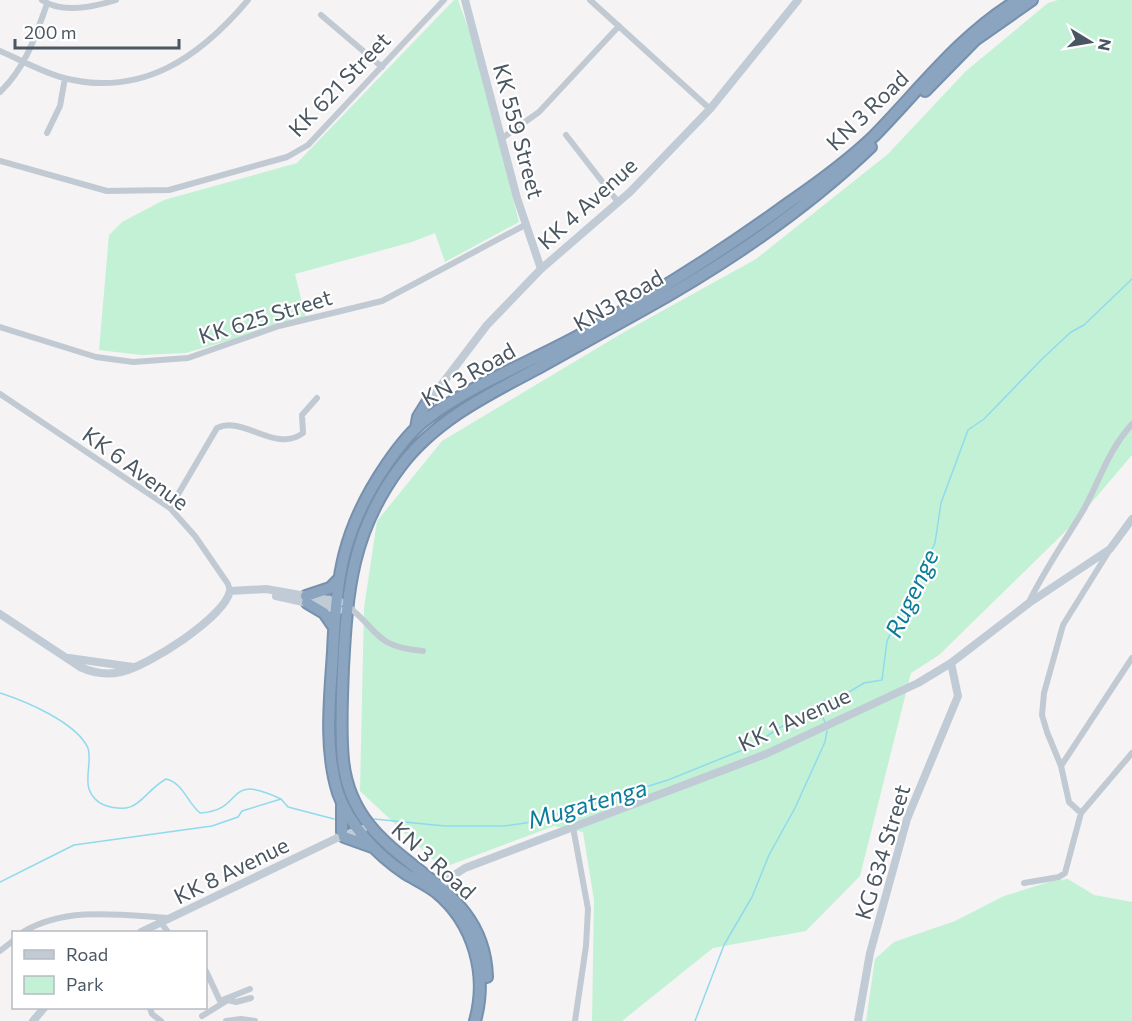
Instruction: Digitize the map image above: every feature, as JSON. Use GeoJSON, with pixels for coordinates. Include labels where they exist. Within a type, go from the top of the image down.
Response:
{"type":"FeatureCollection","features":[{"type":"Feature","properties":{"kind":"highway","name":"KN 3 Road"},"geometry":{"type":"LineString","coordinates":[[482,1021],[487,973],[481,945],[467,916],[361,823],[340,799],[332,764],[330,723],[334,604],[348,540],[358,513],[394,454],[425,420],[648,298],[815,189],[871,139],[961,42],[997,13],[1018,0]]}},
{"type":"Feature","properties":{"kind":"highway","name":"KN3 Road"},"geometry":{"type":"LineString","coordinates":[[342,696],[346,609],[356,553],[363,529],[396,473],[421,443],[465,408],[644,309],[729,256],[868,150],[975,40],[1032,0]]}},
{"type":"Feature","properties":{"kind":"highway"},"geometry":{"type":"LineString","coordinates":[[416,428],[418,417],[427,404],[437,412]]}},
{"type":"Feature","properties":{"kind":"highway"},"geometry":{"type":"LineString","coordinates":[[334,629],[324,613],[307,600],[330,588],[338,580]]}},
{"type":"Feature","properties":{"kind":"highway","name":"KN 3 Road"},"geometry":{"type":"LineString","coordinates":[[342,696],[343,763],[361,823],[374,847],[402,872],[439,890],[467,931],[476,956],[481,992],[475,1021]]}},
{"type":"Feature","properties":{"kind":"highway"},"geometry":{"type":"LineString","coordinates":[[340,799],[344,810],[341,835],[374,847]]}},
{"type":"Feature","properties":{"kind":"main road","name":"KK 559 Street"},"geometry":{"type":"LineString","coordinates":[[465,0],[525,225],[541,269]]}},
{"type":"Feature","properties":{"kind":"main road","name":"KK 4 Avenue"},"geometry":{"type":"LineString","coordinates":[[427,404],[475,338],[541,269],[618,202],[710,109],[798,0]]}},
{"type":"Feature","properties":{"kind":"main road"},"geometry":{"type":"LineString","coordinates":[[421,443],[427,404]]}},
{"type":"Feature","properties":{"kind":"main road","name":"KK 1 Avenue"},"geometry":{"type":"LineString","coordinates":[[439,890],[465,868],[766,754],[918,683],[951,663],[1029,603],[1110,549],[1132,519]]}},
{"type":"Feature","properties":{"kind":"main road"},"geometry":{"type":"LineString","coordinates":[[0,614],[66,658],[91,672],[102,673],[122,672],[165,650],[201,626],[226,601],[230,591],[266,589],[307,600],[334,604],[346,609]]}},
{"type":"Feature","properties":{"kind":"main road","name":"KG 634 Street"},"geometry":{"type":"LineString","coordinates":[[858,1021],[870,953],[907,819],[958,696],[951,663]]}},
{"type":"Feature","properties":{"kind":"main road","name":"KK 8 Avenue"},"geometry":{"type":"LineString","coordinates":[[157,927],[361,823]]}},
{"type":"Feature","properties":{"kind":"main road"},"geometry":{"type":"LineString","coordinates":[[33,1021],[43,1009]]}},
{"type":"Feature","properties":{"kind":"street"},"geometry":{"type":"LineString","coordinates":[[0,92],[16,76],[25,62],[44,2],[69,8],[98,6],[116,0]]}},
{"type":"Feature","properties":{"kind":"street"},"geometry":{"type":"LineString","coordinates":[[0,51],[65,78],[122,82],[164,72],[201,46],[231,20],[248,0]]}},
{"type":"Feature","properties":{"kind":"street","name":"KK 621 Street"},"geometry":{"type":"LineString","coordinates":[[0,161],[107,191],[183,188],[299,152],[444,0]]}},
{"type":"Feature","properties":{"kind":"street"},"geometry":{"type":"LineString","coordinates":[[590,0],[710,109]]}},
{"type":"Feature","properties":{"kind":"street"},"geometry":{"type":"LineString","coordinates":[[321,15],[382,66]]}},
{"type":"Feature","properties":{"kind":"street"},"geometry":{"type":"LineString","coordinates":[[501,139],[538,112],[619,26]]}},
{"type":"Feature","properties":{"kind":"street"},"geometry":{"type":"LineString","coordinates":[[47,133],[60,106],[65,78]]}},
{"type":"Feature","properties":{"kind":"street"},"geometry":{"type":"LineString","coordinates":[[566,135],[618,202]]}},
{"type":"Feature","properties":{"kind":"street","name":"KK 625 Street"},"geometry":{"type":"LineString","coordinates":[[0,327],[96,357],[133,362],[188,358],[279,327],[382,302],[525,225]]}},
{"type":"Feature","properties":{"kind":"street","name":"KK 6 Avenue"},"geometry":{"type":"LineString","coordinates":[[0,394],[170,508],[195,536],[228,584],[230,591]]}},
{"type":"Feature","properties":{"kind":"street"},"geometry":{"type":"LineString","coordinates":[[170,508],[217,428],[223,425],[245,426],[254,434],[268,438],[298,437],[303,433],[302,415],[317,398]]}},
{"type":"Feature","properties":{"kind":"street"},"geometry":{"type":"LineString","coordinates":[[1029,603],[1046,566],[1083,510],[1103,465],[1132,424]]}},
{"type":"Feature","properties":{"kind":"street"},"geometry":{"type":"LineString","coordinates":[[1081,813],[1069,802],[1061,766],[1042,715],[1044,693],[1063,625],[1110,549]]}},
{"type":"Feature","properties":{"kind":"street"},"geometry":{"type":"LineString","coordinates":[[346,609],[387,644],[401,649],[423,651]]}},
{"type":"Feature","properties":{"kind":"street"},"geometry":{"type":"LineString","coordinates":[[1061,766],[1132,658]]}},
{"type":"Feature","properties":{"kind":"street"},"geometry":{"type":"LineString","coordinates":[[1024,883],[1059,877],[1065,873],[1081,813],[1132,753]]}},
{"type":"Feature","properties":{"kind":"street"},"geometry":{"type":"LineString","coordinates":[[573,827],[588,909],[586,946],[575,1021]]}},
{"type":"Feature","properties":{"kind":"street"},"geometry":{"type":"LineString","coordinates":[[26,931],[42,922],[93,914],[173,918]]}},
{"type":"Feature","properties":{"kind":"street"},"geometry":{"type":"LineString","coordinates":[[0,951],[12,942]]}},
{"type":"Feature","properties":{"kind":"street"},"geometry":{"type":"LineString","coordinates":[[208,984],[220,1001],[250,989]]}},
{"type":"Feature","properties":{"kind":"street"},"geometry":{"type":"LineString","coordinates":[[202,1016],[228,1000],[236,1002],[251,998]]}},
{"type":"Feature","properties":{"kind":"street"},"geometry":{"type":"LineString","coordinates":[[150,1009],[152,1014],[161,1021]]}},
{"type":"Feature","properties":{"kind":"street"},"geometry":{"type":"LineString","coordinates":[[225,1021],[241,1018],[255,1021]]}},
{"type":"Feature","properties":{"kind":"green space"},"geometry":{"type":"Polygon","coordinates":[[[454,0],[458,0],[474,44],[519,222],[445,262],[435,233],[412,242],[295,274],[306,318],[186,353],[141,355],[99,350],[109,235],[122,222],[164,200],[297,163],[454,0]]]}},
{"type":"Feature","properties":{"kind":"green space"},"geometry":{"type":"Polygon","coordinates":[[[1058,0],[1132,0],[1132,455],[1075,522],[939,655],[911,673],[860,876],[806,931],[713,948],[622,1021],[592,1021],[594,900],[583,832],[554,826],[442,868],[360,791],[364,608],[377,521],[442,441],[626,331],[756,259],[888,154],[966,71],[1048,3],[1058,0]]]}},
{"type":"Feature","properties":{"kind":"green space"},"geometry":{"type":"Polygon","coordinates":[[[1068,879],[1094,895],[1132,902],[1132,1021],[866,1021],[875,959],[894,942],[955,921],[1004,896],[1052,881],[1068,879]]]}},
{"type":"Feature","properties":{"kind":"waterway","name":"Rugenge"},"geometry":{"type":"LineString","coordinates":[[825,723],[820,708],[822,701],[844,695],[864,683],[882,680],[887,641],[935,543],[941,503],[968,430],[984,419],[1042,359],[1071,332],[1084,325],[1132,279]]}},
{"type":"Feature","properties":{"kind":"waterway"},"geometry":{"type":"LineString","coordinates":[[0,693],[49,714],[82,738],[89,753],[89,789],[95,799],[104,805],[116,808],[133,806],[166,779],[177,784],[200,813],[214,811],[242,791],[250,789],[263,791],[281,799]]}},
{"type":"Feature","properties":{"kind":"waterway","name":"Mugatenga"},"geometry":{"type":"LineString","coordinates":[[374,819],[445,826],[504,826],[532,822],[668,780],[750,747],[781,727],[820,708]]}},
{"type":"Feature","properties":{"kind":"waterway","name":"Rugenge"},"geometry":{"type":"LineString","coordinates":[[695,1021],[724,945],[752,897],[769,855],[795,808],[825,742],[827,731]]}},
{"type":"Feature","properties":{"kind":"waterway"},"geometry":{"type":"LineString","coordinates":[[0,882],[74,845],[212,826],[238,817],[242,811],[281,799],[288,807],[334,819]]}}]}
